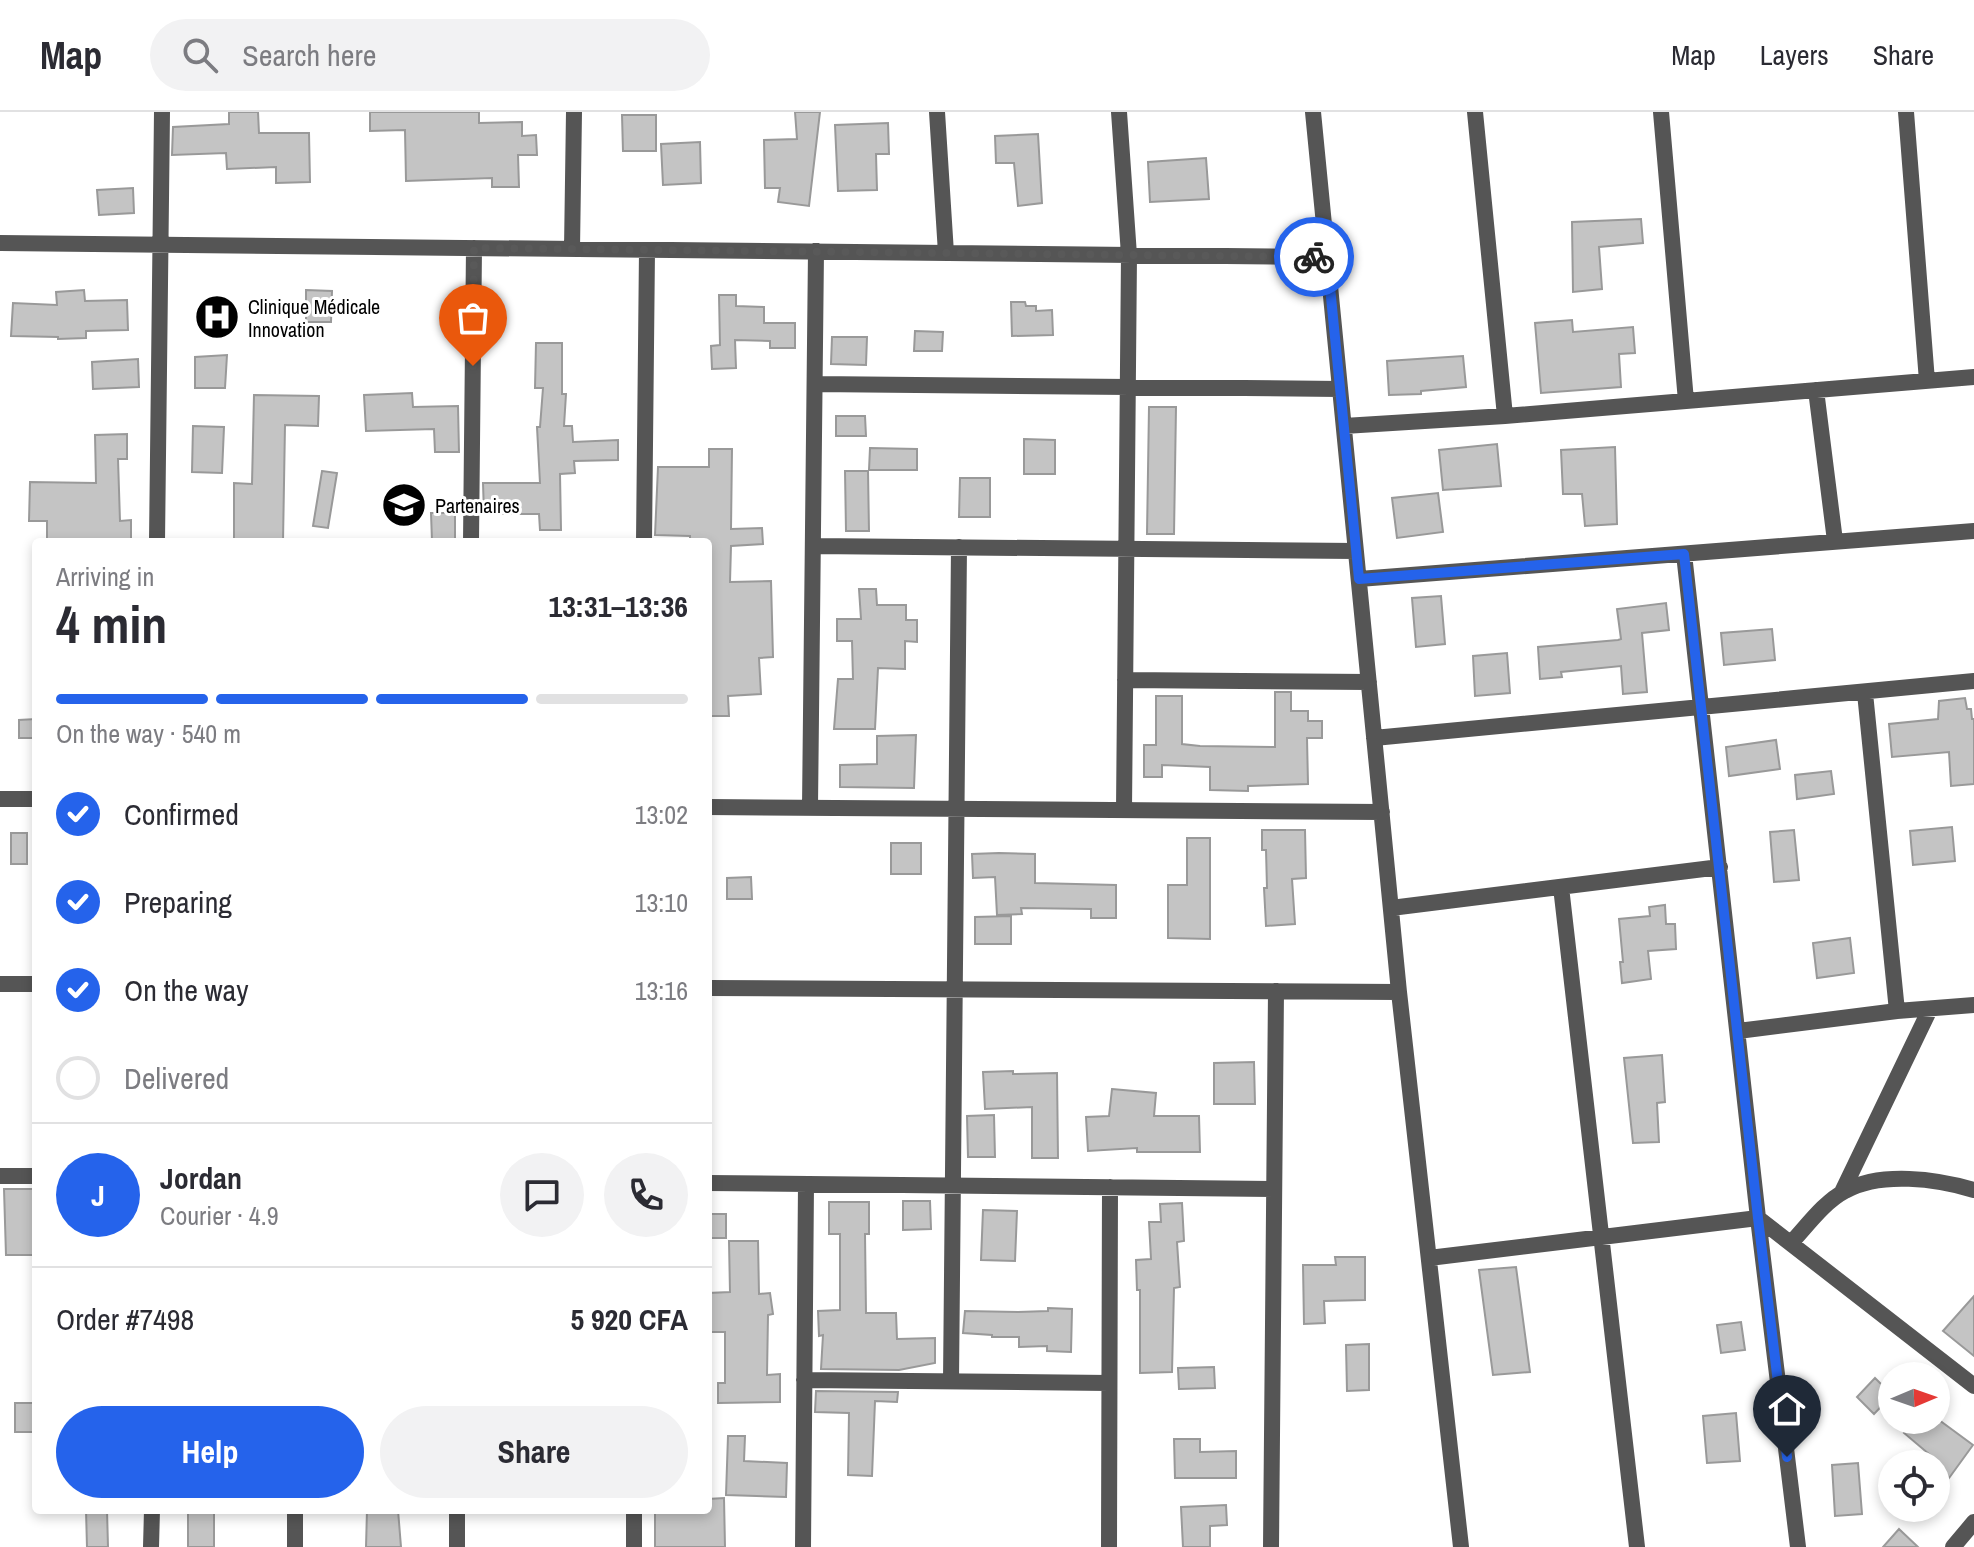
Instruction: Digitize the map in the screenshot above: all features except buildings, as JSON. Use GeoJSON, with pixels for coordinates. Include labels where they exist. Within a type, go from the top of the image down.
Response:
{"type":"FeatureCollection","features":[{"type":"Feature","properties":{"kind":"street"},"geometry":{"type":"LineString","coordinates":[[157,538],[162,112]]}},
{"type":"Feature","properties":{"kind":"street"},"geometry":{"type":"LineString","coordinates":[[572,249],[574,112]]}},
{"type":"Feature","properties":{"kind":"street"},"geometry":{"type":"LineString","coordinates":[[937,112],[946,253]]}},
{"type":"Feature","properties":{"kind":"street"},"geometry":{"type":"LineString","coordinates":[[1119,112],[1129,255],[1124,810]]}},
{"type":"Feature","properties":{"kind":"street"},"geometry":{"type":"LineString","coordinates":[[1313,112],[1399,992],[1461,1547]]}},
{"type":"Feature","properties":{"kind":"street"},"geometry":{"type":"LineString","coordinates":[[1475,112],[1505,416]]}},
{"type":"Feature","properties":{"kind":"street"},"geometry":{"type":"LineString","coordinates":[[1661,112],[1686,401]]}},
{"type":"Feature","properties":{"kind":"street"},"geometry":{"type":"LineString","coordinates":[[1906,112],[1927,381]]}},
{"type":"Feature","properties":{"kind":"street"},"geometry":{"type":"LineString","coordinates":[[0,243],[1327,257]]}},
{"type":"Feature","properties":{"kind":"street"},"geometry":{"type":"LineString","coordinates":[[471,538],[474,248]]}},
{"type":"Feature","properties":{"kind":"street"},"geometry":{"type":"LineString","coordinates":[[644,538],[647,250]]}},
{"type":"Feature","properties":{"kind":"street"},"geometry":{"type":"LineString","coordinates":[[810,807],[816,251]]}},
{"type":"Feature","properties":{"kind":"street"},"geometry":{"type":"LineString","coordinates":[[1344,426],[1505,416],[1974,377]]}},
{"type":"Feature","properties":{"kind":"street"},"geometry":{"type":"LineString","coordinates":[[815,384],[1340,389]]}},
{"type":"Feature","properties":{"kind":"street"},"geometry":{"type":"LineString","coordinates":[[1816,390],[1835,541]]}},
{"type":"Feature","properties":{"kind":"street"},"geometry":{"type":"LineString","coordinates":[[1359,579],[1974,531]]}},
{"type":"Feature","properties":{"kind":"street"},"geometry":{"type":"LineString","coordinates":[[813,546],[1356,551]]}},
{"type":"Feature","properties":{"kind":"street"},"geometry":{"type":"LineString","coordinates":[[951,1381],[959,547]]}},
{"type":"Feature","properties":{"kind":"street"},"geometry":{"type":"LineString","coordinates":[[1684,554],[1798,1547]]}},
{"type":"Feature","properties":{"kind":"street"},"geometry":{"type":"LineString","coordinates":[[1125,680],[1369,682]]}},
{"type":"Feature","properties":{"kind":"street"},"geometry":{"type":"LineString","coordinates":[[1374,738],[1974,681]]}},
{"type":"Feature","properties":{"kind":"street"},"geometry":{"type":"LineString","coordinates":[[1865,693],[1897,1011]]}},
{"type":"Feature","properties":{"kind":"street"},"geometry":{"type":"LineString","coordinates":[[0,799],[32,799]]}},
{"type":"Feature","properties":{"kind":"street"},"geometry":{"type":"LineString","coordinates":[[712,807],[1382,812]]}},
{"type":"Feature","properties":{"kind":"street"},"geometry":{"type":"LineString","coordinates":[[1391,908],[1720,867]]}},
{"type":"Feature","properties":{"kind":"street"},"geometry":{"type":"LineString","coordinates":[[1561,887],[1637,1547]]}},
{"type":"Feature","properties":{"kind":"street"},"geometry":{"type":"LineString","coordinates":[[0,984],[32,984]]}},
{"type":"Feature","properties":{"kind":"street"},"geometry":{"type":"LineString","coordinates":[[712,988],[1399,992]]}},
{"type":"Feature","properties":{"kind":"street"},"geometry":{"type":"LineString","coordinates":[[1271,1547],[1276,991]]}},
{"type":"Feature","properties":{"kind":"street"},"geometry":{"type":"LineString","coordinates":[[1738,1031],[1897,1011],[1974,1005]]}},
{"type":"Feature","properties":{"kind":"street"},"geometry":{"type":"LineString","coordinates":[[1791,1243],[1842,1192],[1930,1009]]}},
{"type":"Feature","properties":{"kind":"street"},"geometry":{"type":"LineString","coordinates":[[0,1176],[32,1176]]}},
{"type":"Feature","properties":{"kind":"street"},"geometry":{"type":"LineString","coordinates":[[1842,1192],[1865,1184],[1902,1180],[1974,1190]]}},
{"type":"Feature","properties":{"kind":"street"},"geometry":{"type":"LineString","coordinates":[[712,1183],[1274,1189]]}},
{"type":"Feature","properties":{"kind":"street"},"geometry":{"type":"LineString","coordinates":[[803,1547],[806,1184]]}},
{"type":"Feature","properties":{"kind":"street"},"geometry":{"type":"LineString","coordinates":[[1109,1547],[1110,1187]]}},
{"type":"Feature","properties":{"kind":"street"},"geometry":{"type":"LineString","coordinates":[[1429,1258],[1758,1218],[1974,1386]]}},
{"type":"Feature","properties":{"kind":"street"},"geometry":{"type":"LineString","coordinates":[[804,1380],[1109,1383]]}},
{"type":"Feature","properties":{"kind":"street"},"geometry":{"type":"LineString","coordinates":[[151,1547],[152,1514]]}},
{"type":"Feature","properties":{"kind":"street"},"geometry":{"type":"LineString","coordinates":[[295,1514],[295,1547]]}},
{"type":"Feature","properties":{"kind":"street"},"geometry":{"type":"LineString","coordinates":[[457,1514],[457,1547]]}},
{"type":"Feature","properties":{"kind":"street"},"geometry":{"type":"LineString","coordinates":[[634,1514],[634,1547]]}},
{"type":"Feature","properties":{"kind":"street"},"geometry":{"type":"LineString","coordinates":[[1953,1547],[1974,1522]]}},
{"type":"Feature","properties":{"kind":"way so far"},"geometry":{"type":"LineString","coordinates":[[473,366],[474,248],[1314,257]]}},
{"type":"Feature","properties":{"kind":"place","name":"Clinique Médicale Innovation"},"geometry":{"type":"Point","coordinates":[217,317]}},
{"type":"Feature","properties":{"kind":"place","name":"Partenaires"},"geometry":{"type":"Point","coordinates":[404,505]}},
{"type":"Feature","properties":{"kind":"route"},"geometry":{"type":"LineString","coordinates":[[1314,257],[1327,257],[1359,579],[1684,554],[1787,1457]]}}]}
